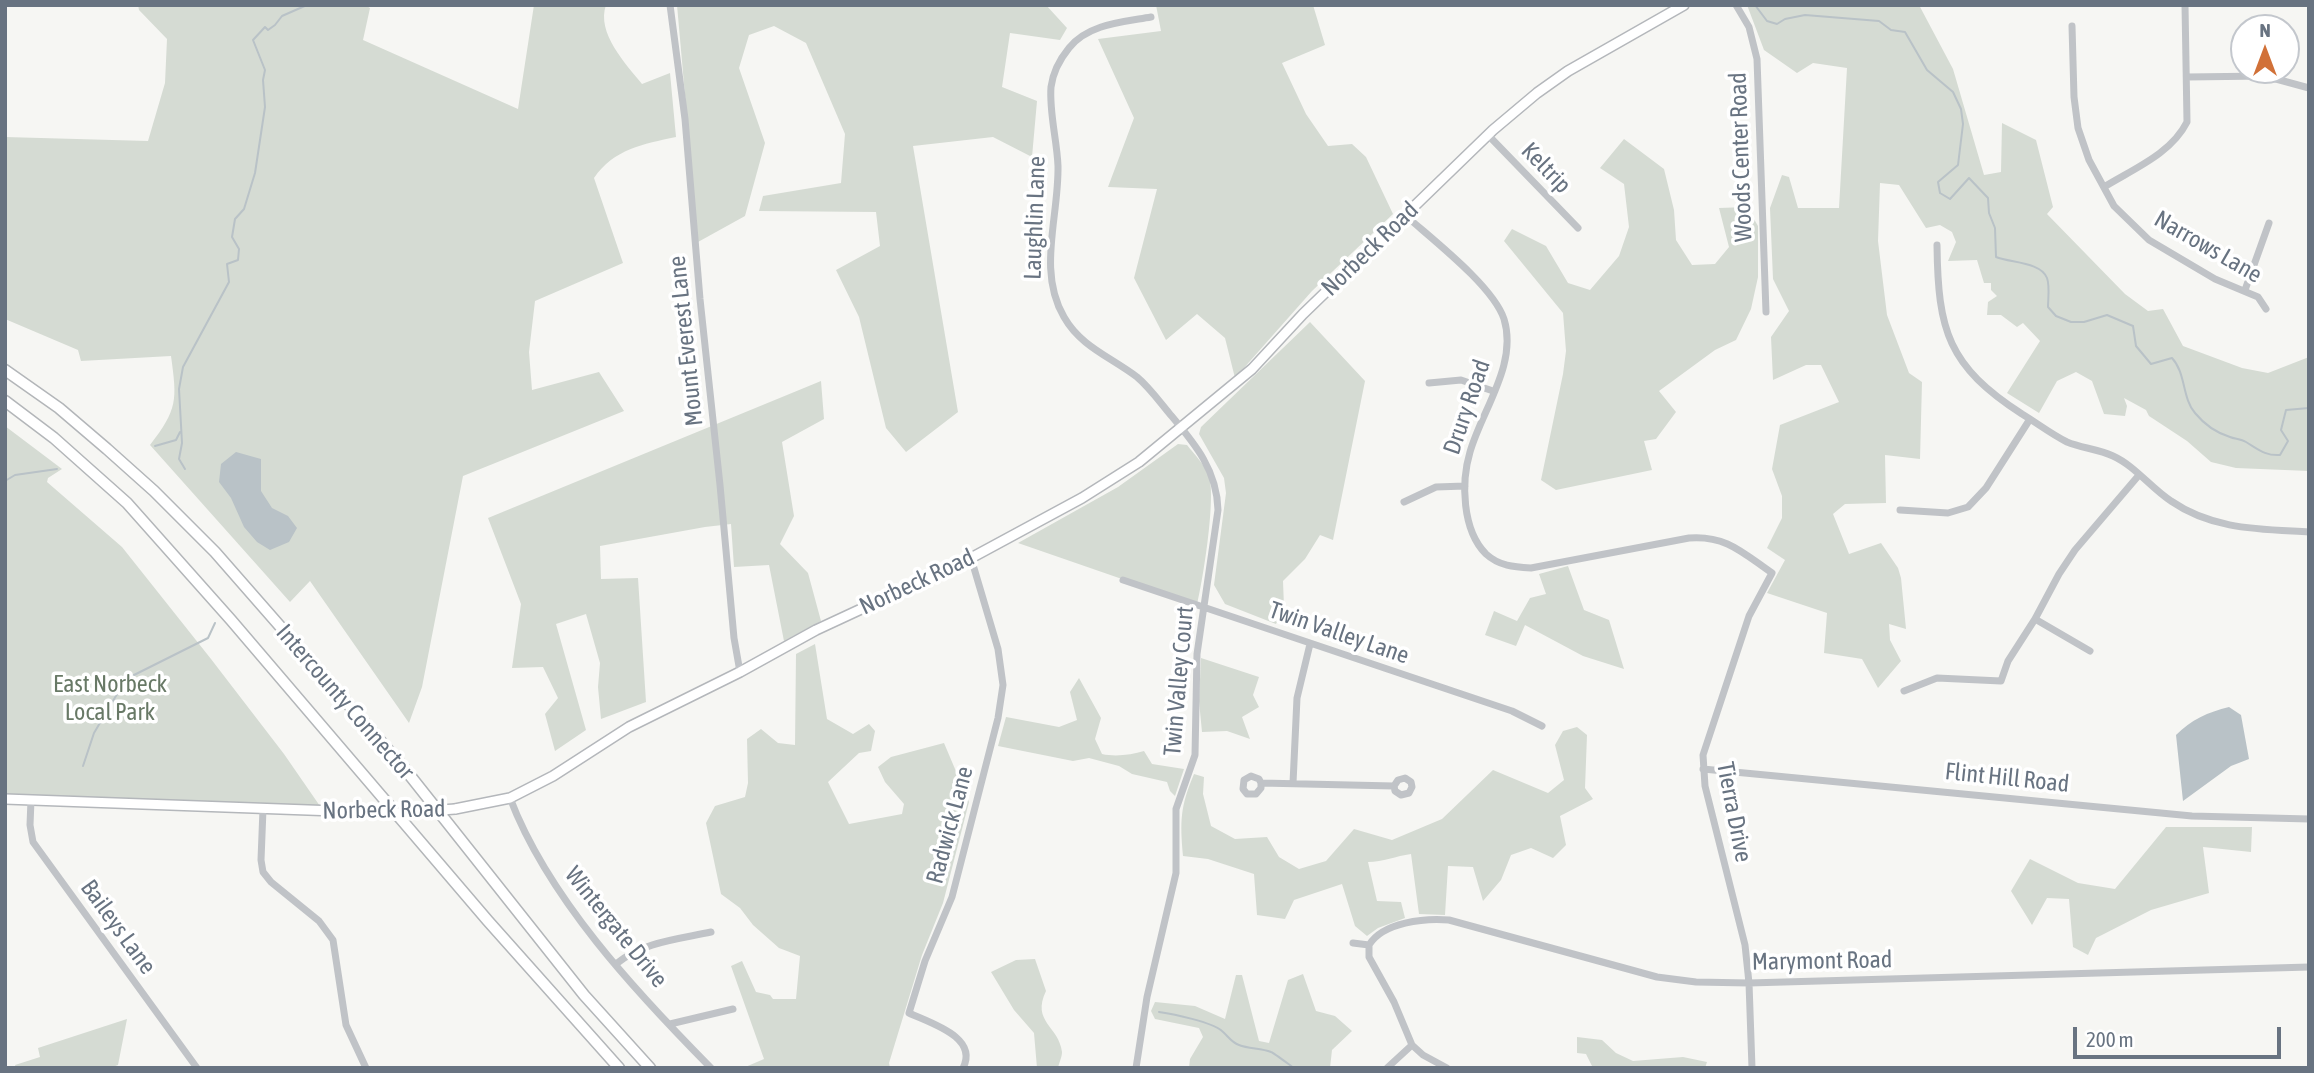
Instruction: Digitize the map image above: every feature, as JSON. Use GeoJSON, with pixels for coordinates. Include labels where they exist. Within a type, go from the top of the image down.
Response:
{"type":"FeatureCollection","features":[{"type":"Feature","properties":{"kind":"highway","name":"Intercounty Connector"},"geometry":{"type":"LineString","coordinates":[[5,370],[59,408],[107,449],[215,552],[404,768],[584,995],[650,1068]]}},
{"type":"Feature","properties":{"kind":"highway","name":"Intercounty Connector"},"geometry":{"type":"LineString","coordinates":[[5,401],[54,438],[127,503],[619,1068]]}},
{"type":"Feature","properties":{"kind":"main road","name":"Norbeck Road"},"geometry":{"type":"LineString","coordinates":[[5,799],[412,813],[455,809],[510,798],[553,776],[629,727],[740,672],[822,627],[971,558],[1082,498],[1139,462],[1252,369],[1303,314],[1405,215],[1488,135],[1537,93],[1568,71],[1684,5]]}},
{"type":"Feature","properties":{"kind":"street","name":"Mount Everest Lane"},"geometry":{"type":"LineString","coordinates":[[670,5],[685,119],[700,299],[734,638],[740,672]]}},
{"type":"Feature","properties":{"kind":"street","name":"Woods Center Road"},"geometry":{"type":"LineString","coordinates":[[1736,5],[1749,27],[1757,59],[1766,312]]}},
{"type":"Feature","properties":{"kind":"street"},"geometry":{"type":"LineString","coordinates":[[2105,187],[2169,146],[2180,135],[2187,122],[2185,5]]}},
{"type":"Feature","properties":{"kind":"street","name":"Laughlin Lane"},"geometry":{"type":"LineString","coordinates":[[1151,17],[1112,24],[1088,33],[1070,46],[1058,64],[1051,87],[1058,168],[1050,273],[1054,298],[1074,332],[1096,351],[1139,379],[1181,428]]}},
{"type":"Feature","properties":{"kind":"street","name":"Narrows Lane"},"geometry":{"type":"LineString","coordinates":[[2071,26],[2078,128],[2089,160],[2114,206],[2148,240],[2214,279],[2258,297],[2266,309]]}},
{"type":"Feature","properties":{"kind":"street"},"geometry":{"type":"LineString","coordinates":[[2187,77],[2265,76],[2309,88]]}},
{"type":"Feature","properties":{"kind":"street","name":"Keltrip"},"geometry":{"type":"LineString","coordinates":[[1488,135],[1578,228]]}},
{"type":"Feature","properties":{"kind":"street","name":"Drury Road"},"geometry":{"type":"LineString","coordinates":[[1405,215],[1483,287],[1496,302],[1503,318],[1507,344],[1504,363],[1470,451],[1465,486],[1468,521],[1486,554],[1512,567],[1531,568],[1689,538],[1708,537],[1733,546],[1772,573]]}},
{"type":"Feature","properties":{"kind":"street"},"geometry":{"type":"LineString","coordinates":[[2245,290],[2269,223]]}},
{"type":"Feature","properties":{"kind":"street"},"geometry":{"type":"LineString","coordinates":[[1937,245],[1941,312],[1955,351],[1980,384],[2068,442],[2113,456],[2169,500],[2208,521],[2233,527],[2309,532]]}},
{"type":"Feature","properties":{"kind":"street"},"geometry":{"type":"LineString","coordinates":[[1429,383],[1461,380],[1493,391]]}},
{"type":"Feature","properties":{"kind":"street"},"geometry":{"type":"LineString","coordinates":[[1900,510],[1948,513],[1968,508],[2030,419]]}},
{"type":"Feature","properties":{"kind":"street","name":"Twin Valley Court"},"geometry":{"type":"LineString","coordinates":[[1136,1068],[1147,997],[1176,873],[1176,809],[1195,755],[1196,672],[1218,510],[1218,495],[1210,469],[1181,428]]}},
{"type":"Feature","properties":{"kind":"street"},"geometry":{"type":"LineString","coordinates":[[1904,691],[1937,677],[2001,681],[2008,661],[2075,550],[2139,475]]}},
{"type":"Feature","properties":{"kind":"street"},"geometry":{"type":"LineString","coordinates":[[1404,502],[1436,487],[1465,486]]}},
{"type":"Feature","properties":{"kind":"street","name":"Radwick Lane"},"geometry":{"type":"LineString","coordinates":[[963,1068],[967,1060],[965,1048],[954,1034],[909,1013],[925,961],[951,897],[998,718],[1003,685],[998,649],[971,558]]}},
{"type":"Feature","properties":{"kind":"street","name":"Tierra Drive"},"geometry":{"type":"LineString","coordinates":[[1752,1068],[1745,945],[1706,790],[1703,755],[1749,615],[1772,573]]}},
{"type":"Feature","properties":{"kind":"street","name":"Twin Valley Lane"},"geometry":{"type":"LineString","coordinates":[[1123,580],[1512,711],[1542,726]]}},
{"type":"Feature","properties":{"kind":"street"},"geometry":{"type":"LineString","coordinates":[[2035,619],[2090,651]]}},
{"type":"Feature","properties":{"kind":"street"},"geometry":{"type":"LineString","coordinates":[[1293,783],[1297,698],[1310,644]]}},
{"type":"Feature","properties":{"kind":"street","name":"Flint Hill Road"},"geometry":{"type":"LineString","coordinates":[[1703,769],[2192,816],[2309,819]]}},
{"type":"Feature","properties":{"kind":"street"},"geometry":{"type":"LineString","coordinates":[[1261,783],[1394,786]]}},
{"type":"Feature","properties":{"kind":"street","name":"Wintergate Drive"},"geometry":{"type":"LineString","coordinates":[[510,798],[528,839],[570,906],[616,964],[710,1068]]}},
{"type":"Feature","properties":{"kind":"street","name":"Baileys Lane"},"geometry":{"type":"LineString","coordinates":[[31,800],[30,825],[33,842],[197,1068]]}},
{"type":"Feature","properties":{"kind":"street"},"geometry":{"type":"LineString","coordinates":[[263,809],[263,872],[271,882],[319,921],[333,940],[346,1025],[366,1068]]}},
{"type":"Feature","properties":{"kind":"street","name":"Marymont Road"},"geometry":{"type":"LineString","coordinates":[[1369,945],[1379,934],[1405,923],[1430,919],[1449,920],[1657,977],[1696,982],[2309,967]]}},
{"type":"Feature","properties":{"kind":"street"},"geometry":{"type":"LineString","coordinates":[[616,964],[642,948],[711,932]]}},
{"type":"Feature","properties":{"kind":"street"},"geometry":{"type":"LineString","coordinates":[[1353,943],[1369,945],[1369,957],[1394,1002],[1412,1045],[1423,1055],[1447,1068]]}},
{"type":"Feature","properties":{"kind":"street"},"geometry":{"type":"LineString","coordinates":[[670,1024],[733,1009]]}},
{"type":"Feature","properties":{"kind":"street"},"geometry":{"type":"LineString","coordinates":[[1387,1068],[1412,1045]]}},
{"type":"Feature","properties":{"kind":"green space"},"geometry":{"type":"Polygon","coordinates":[[[138,5],[365,5],[370,8],[363,40],[518,109],[534,5],[606,5],[605,26],[614,48],[642,84],[670,73],[676,137],[641,145],[620,154],[594,178],[623,263],[535,301],[529,352],[532,390],[599,372],[624,411],[463,476],[422,687],[409,723],[310,581],[290,602],[150,445],[171,413],[174,383],[171,356],[81,361],[78,350],[5,319],[5,137],[148,141],[165,83],[167,39],[139,10],[138,5]]]}},
{"type":"Feature","properties":{"kind":"green space"},"geometry":{"type":"Polygon","coordinates":[[[677,5],[1046,5],[1067,28],[1060,40],[1010,33],[1002,87],[1037,101],[1032,157],[993,137],[913,146],[958,412],[906,452],[886,428],[859,317],[836,270],[880,246],[876,212],[759,211],[763,196],[841,183],[845,134],[806,43],[774,26],[749,35],[739,68],[765,143],[745,216],[698,242],[677,5]]]}},
{"type":"Feature","properties":{"kind":"green space"},"geometry":{"type":"Polygon","coordinates":[[[1156,5],[1313,5],[1325,45],[1282,63],[1306,114],[1328,146],[1352,144],[1366,157],[1393,214],[1312,291],[1235,378],[1225,338],[1197,314],[1166,340],[1134,278],[1157,189],[1108,187],[1134,118],[1098,39],[1161,31],[1156,5]]]}},
{"type":"Feature","properties":{"kind":"green space"},"geometry":{"type":"Polygon","coordinates":[[[1747,5],[1919,5],[1953,69],[1984,175],[2001,172],[2002,123],[2036,140],[2053,207],[2047,214],[2125,294],[2148,311],[2163,309],[2183,346],[2242,368],[2268,373],[2309,357],[2309,471],[2236,468],[2211,462],[2187,441],[2149,416],[2146,410],[2124,398],[2127,406],[2125,416],[2104,414],[2092,381],[2076,372],[2057,381],[2039,413],[2007,393],[2040,341],[2023,323],[2017,327],[2001,315],[1987,315],[1988,302],[1997,296],[1991,290],[1991,283],[1984,283],[1977,260],[1948,261],[1956,242],[1952,232],[1940,225],[1926,228],[1899,185],[1880,183],[1878,241],[1887,315],[1909,373],[1922,382],[1920,459],[1885,455],[1886,503],[1845,504],[1833,514],[1849,554],[1881,543],[1898,568],[1906,629],[1889,624],[1890,640],[1901,661],[1878,688],[1862,659],[1824,653],[1827,613],[1767,593],[1785,560],[1767,548],[1782,518],[1782,496],[1772,469],[1780,425],[1839,402],[1821,365],[1806,365],[1773,380],[1771,337],[1789,311],[1773,279],[1770,208],[1782,175],[1789,177],[1798,208],[1839,208],[1847,68],[1813,63],[1797,73],[1764,50],[1747,5]]]}},
{"type":"Feature","properties":{"kind":"green space"},"geometry":{"type":"Polygon","coordinates":[[[1624,139],[1664,169],[1674,210],[1676,240],[1692,265],[1715,264],[1729,247],[1719,208],[1747,207],[1758,226],[1758,277],[1751,309],[1736,340],[1715,350],[1659,391],[1676,412],[1656,439],[1644,441],[1652,470],[1556,490],[1541,480],[1563,374],[1566,351],[1563,313],[1504,241],[1512,229],[1546,246],[1568,283],[1590,290],[1619,256],[1629,227],[1624,184],[1600,168],[1624,139]]]}},
{"type":"Feature","properties":{"kind":"green space"},"geometry":{"type":"Polygon","coordinates":[[[1310,322],[1365,381],[1333,540],[1320,535],[1305,559],[1283,581],[1284,607],[1276,624],[1225,604],[1214,585],[1226,493],[1224,478],[1199,434],[1201,427],[1310,322]]]}},
{"type":"Feature","properties":{"kind":"green space"},"geometry":{"type":"Polygon","coordinates":[[[821,381],[824,419],[782,442],[794,516],[780,544],[808,573],[821,621],[784,641],[769,565],[734,567],[731,524],[600,546],[601,579],[638,578],[646,702],[601,719],[598,687],[600,663],[586,614],[556,624],[586,730],[555,751],[545,714],[558,698],[543,667],[512,668],[521,604],[488,518],[821,381]]]}},
{"type":"Feature","properties":{"kind":"green space","name":"East Norbeck Local Park"},"geometry":{"type":"Polygon","coordinates":[[[5,426],[62,469],[48,478],[47,482],[122,547],[284,754],[322,809],[5,799],[5,426]]]}},
{"type":"Feature","properties":{"kind":"green space"},"geometry":{"type":"Polygon","coordinates":[[[1178,444],[1187,445],[1199,460],[1209,476],[1211,487],[1208,540],[1197,605],[1018,543],[1118,487],[1178,444]]]}},
{"type":"Feature","properties":{"kind":"green space"},"geometry":{"type":"Polygon","coordinates":[[[1568,566],[1584,610],[1609,620],[1624,669],[1583,656],[1525,625],[1516,646],[1485,635],[1494,611],[1517,621],[1530,598],[1546,594],[1539,574],[1568,566]]]}},
{"type":"Feature","properties":{"kind":"green space"},"geometry":{"type":"Polygon","coordinates":[[[815,644],[827,719],[853,734],[869,724],[875,731],[871,751],[859,753],[828,782],[849,824],[902,814],[904,804],[885,782],[878,767],[891,757],[944,743],[969,802],[943,903],[922,955],[889,1063],[890,1068],[743,1068],[764,1059],[731,966],[742,961],[756,992],[770,995],[773,999],[796,999],[800,956],[779,948],[753,925],[740,908],[721,894],[706,823],[715,806],[745,797],[748,783],[747,739],[761,729],[778,743],[795,745],[796,654],[815,644]]]}},
{"type":"Feature","properties":{"kind":"green space"},"geometry":{"type":"Polygon","coordinates":[[[1201,658],[1259,677],[1253,695],[1259,707],[1242,717],[1250,739],[1227,731],[1202,732],[1199,701],[1201,658]]]}},
{"type":"Feature","properties":{"kind":"green space"},"geometry":{"type":"Polygon","coordinates":[[[1079,678],[1101,718],[1095,739],[1102,754],[1123,755],[1144,751],[1152,764],[1184,769],[1175,796],[1167,782],[1132,774],[1119,766],[1089,758],[1073,761],[998,746],[1006,717],[1059,727],[1077,720],[1070,692],[1079,678]]]}},
{"type":"Feature","properties":{"kind":"green space"},"geometry":{"type":"Polygon","coordinates":[[[1577,727],[1587,735],[1585,788],[1593,799],[1560,816],[1566,845],[1553,858],[1531,848],[1511,855],[1501,880],[1483,901],[1473,867],[1448,866],[1445,915],[1419,914],[1411,854],[1368,862],[1377,901],[1401,902],[1405,918],[1378,928],[1367,936],[1355,926],[1342,884],[1294,900],[1285,919],[1257,915],[1254,874],[1208,859],[1183,856],[1182,814],[1194,774],[1204,777],[1203,794],[1211,826],[1235,839],[1267,837],[1279,857],[1299,869],[1326,861],[1354,829],[1392,840],[1442,819],[1493,770],[1548,793],[1564,780],[1555,745],[1563,731],[1577,727]]]}},
{"type":"Feature","properties":{"kind":"green space"},"geometry":{"type":"Polygon","coordinates":[[[2166,827],[2252,827],[2251,852],[2203,847],[2209,893],[2151,910],[2096,938],[2088,955],[2073,947],[2069,899],[2047,898],[2032,925],[2011,891],[2030,859],[2078,883],[2115,889],[2166,827]]]}},
{"type":"Feature","properties":{"kind":"green space"},"geometry":{"type":"Polygon","coordinates":[[[1035,959],[1046,991],[1042,1001],[1044,1017],[1060,1043],[1062,1052],[1058,1068],[1037,1068],[1034,1033],[1014,1010],[991,972],[1016,960],[1035,959]]]}},
{"type":"Feature","properties":{"kind":"green space"},"geometry":{"type":"Polygon","coordinates":[[[1303,974],[1316,1011],[1335,1016],[1352,1031],[1332,1050],[1330,1068],[1189,1068],[1190,1059],[1203,1037],[1199,1028],[1155,1019],[1151,1011],[1155,1002],[1195,1006],[1225,1019],[1236,975],[1242,975],[1259,1041],[1269,1043],[1288,980],[1303,974]]]}},
{"type":"Feature","properties":{"kind":"green space"},"geometry":{"type":"Polygon","coordinates":[[[127,1019],[118,1065],[110,1068],[16,1068],[15,1065],[40,1057],[38,1048],[127,1019]]]}},
{"type":"Feature","properties":{"kind":"green space"},"geometry":{"type":"Polygon","coordinates":[[[1577,1037],[1602,1040],[1616,1053],[1633,1061],[1683,1057],[1707,1062],[1705,1068],[1593,1068],[1586,1054],[1577,1053],[1577,1037]]]}},
{"type":"Feature","properties":{"kind":"shaded area"},"geometry":{"type":"Polygon","coordinates":[[[236,452],[261,459],[261,491],[272,508],[288,516],[297,528],[289,542],[270,550],[257,542],[244,527],[231,498],[219,482],[221,464],[236,452]]]}},
{"type":"Feature","properties":{"kind":"shaded area"},"geometry":{"type":"Polygon","coordinates":[[[2229,707],[2241,715],[2249,759],[2231,766],[2183,801],[2176,735],[2200,717],[2229,707]]]}},
{"type":"Feature","properties":{"kind":"waterway"},"geometry":{"type":"LineString","coordinates":[[185,469],[179,459],[182,443],[179,389],[183,367],[229,282],[227,264],[238,260],[239,249],[232,237],[235,219],[244,209],[255,173],[265,107],[265,70],[253,40],[265,27],[268,30],[282,16],[307,5]]}},
{"type":"Feature","properties":{"kind":"waterway"},"geometry":{"type":"LineString","coordinates":[[1755,5],[1767,21],[1777,24],[1785,19],[1805,15],[1879,21],[1891,30],[1905,32],[1927,70],[1953,92],[1961,109],[1963,124],[1958,165],[1938,182],[1940,193],[1950,199],[1969,178],[1988,198],[1989,213],[1995,228],[1996,257],[2032,266],[2044,273],[2048,285],[2048,307],[2056,316],[2071,322],[2084,322],[2107,315],[2133,326],[2136,346],[2151,364],[2172,358],[2180,371],[2191,407],[2202,421],[2220,433],[2244,441],[2266,453],[2280,455],[2288,441],[2281,430],[2286,410],[2309,408]]}},
{"type":"Feature","properties":{"kind":"waterway"},"geometry":{"type":"LineString","coordinates":[[155,446],[176,440],[180,432]]}},
{"type":"Feature","properties":{"kind":"waterway"},"geometry":{"type":"LineString","coordinates":[[5,481],[15,475],[57,469]]}},
{"type":"Feature","properties":{"kind":"waterway"},"geometry":{"type":"LineString","coordinates":[[83,766],[94,733],[126,679],[208,638],[215,623]]}},
{"type":"Feature","properties":{"kind":"waterway"},"geometry":{"type":"LineString","coordinates":[[1159,1012],[1210,1025],[1222,1031],[1236,1044],[1271,1052],[1294,1068]]}}]}
